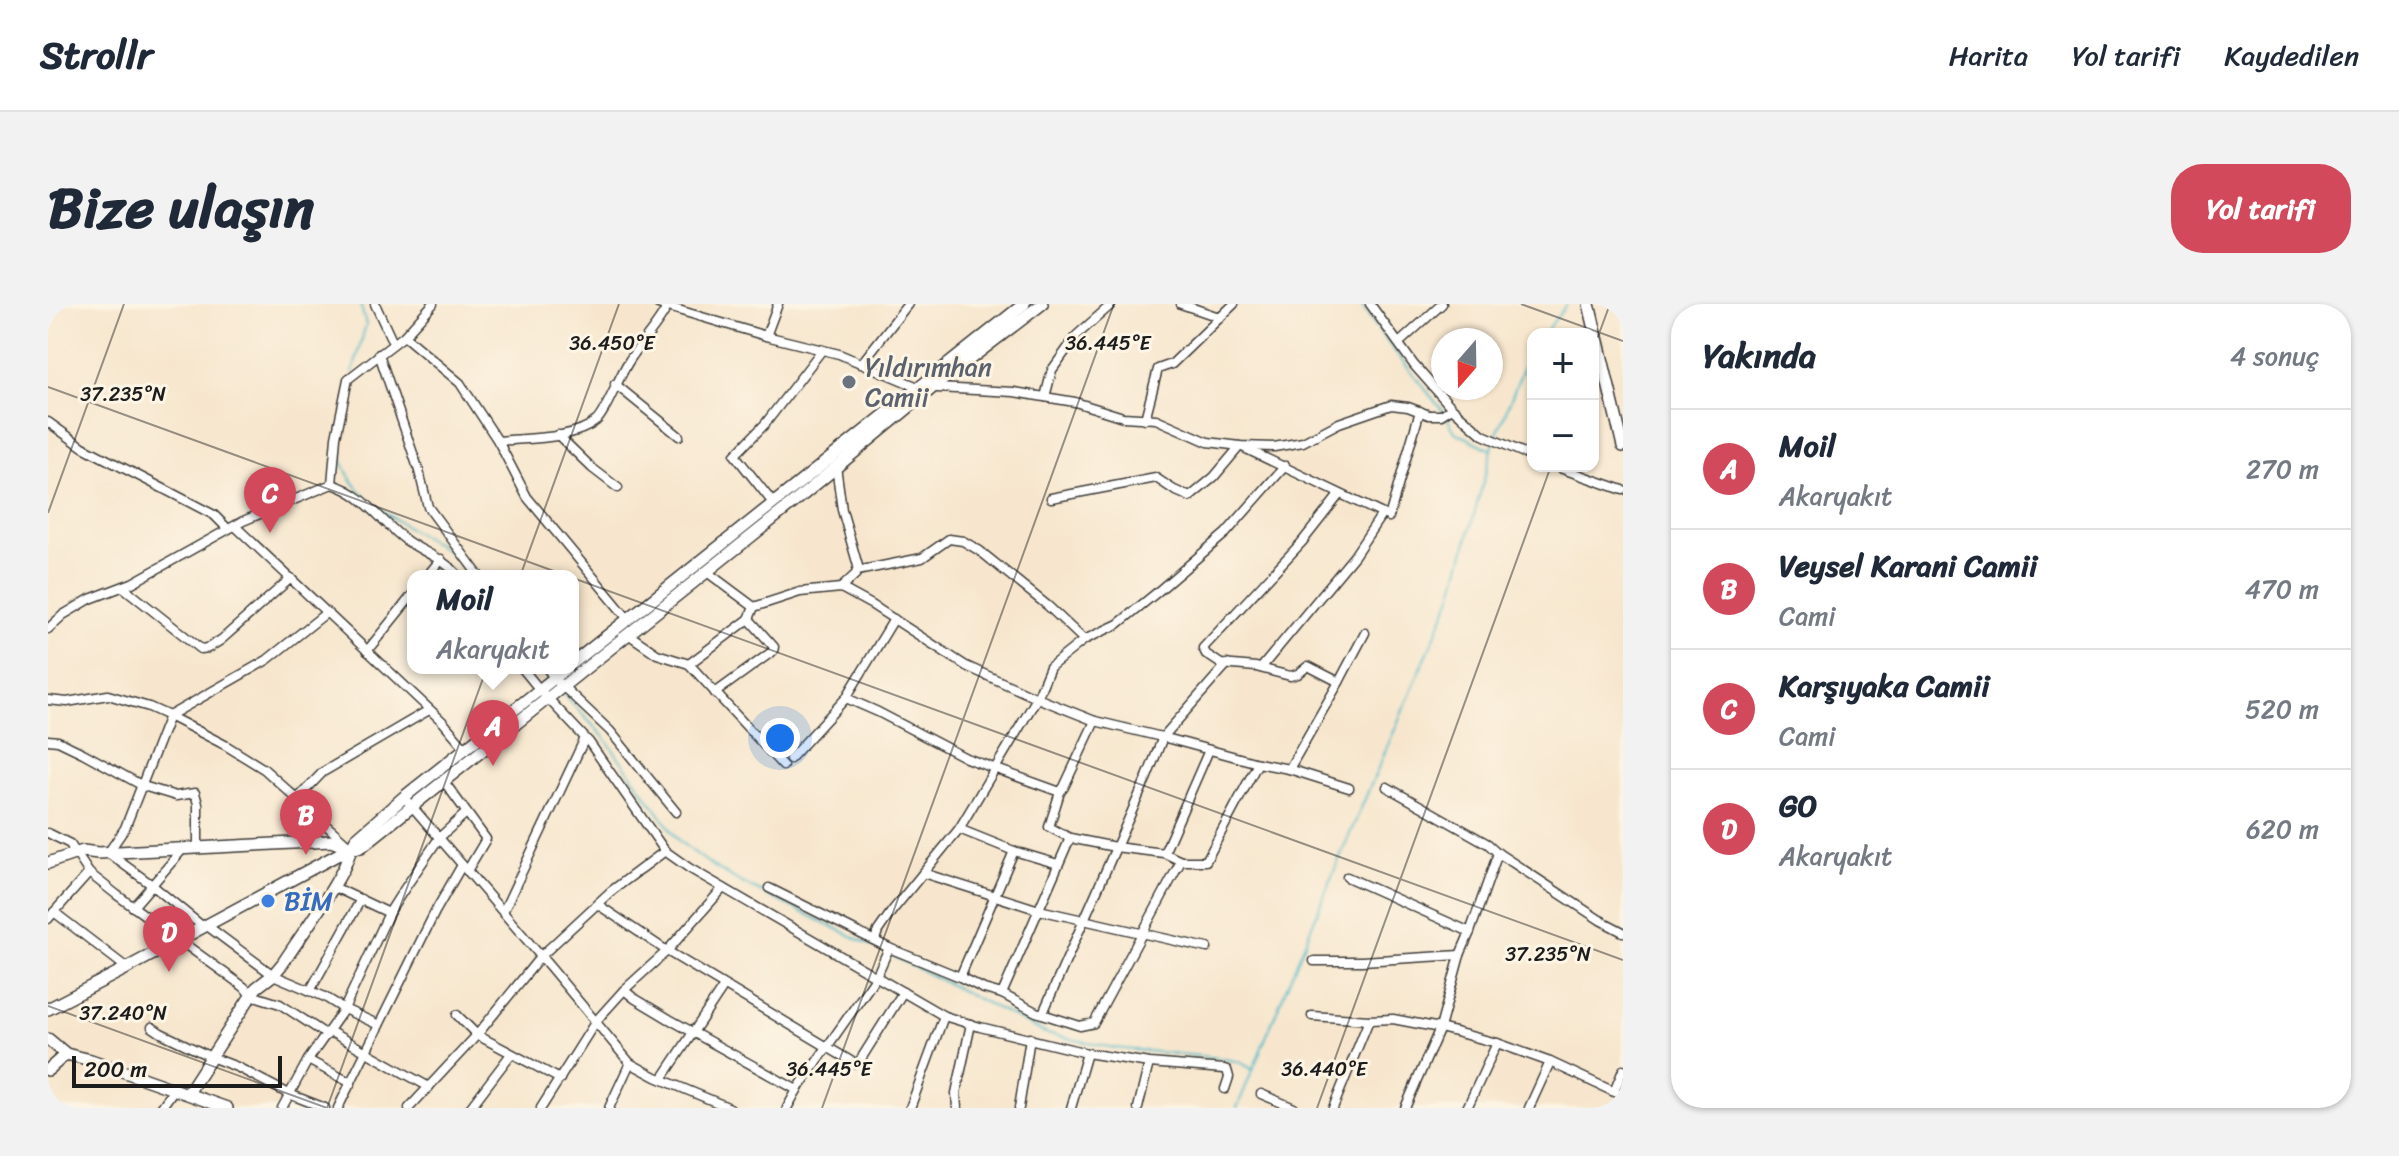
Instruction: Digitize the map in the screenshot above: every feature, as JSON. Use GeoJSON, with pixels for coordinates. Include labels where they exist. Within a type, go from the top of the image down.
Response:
{"type":"FeatureCollection","features":[{"type":"Feature","properties":{"kind":"main road"},"geometry":{"type":"LineString","coordinates":[[579,658],[1022,304]]}},
{"type":"Feature","properties":{"kind":"main road"},"geometry":{"type":"LineString","coordinates":[[579,666],[628,634],[932,388],[1042,304]]}},
{"type":"Feature","properties":{"kind":"main road"},"geometry":{"type":"LineString","coordinates":[[1589,304],[1623,446]]}},
{"type":"Feature","properties":{"kind":"main road"},"geometry":{"type":"LineString","coordinates":[[50,1004],[127,968],[350,848],[361,847],[466,749],[551,685]]}},
{"type":"Feature","properties":{"kind":"main road"},"geometry":{"type":"LineString","coordinates":[[407,801],[443,780],[551,685]]}},
{"type":"Feature","properties":{"kind":"main road"},"geometry":{"type":"LineString","coordinates":[[48,863],[83,851],[108,853],[331,841],[350,848]]}},
{"type":"Feature","properties":{"kind":"main road"},"geometry":{"type":"LineString","coordinates":[[188,1093],[251,995],[273,975],[334,887],[344,869],[350,848]]}},
{"type":"Feature","properties":{"kind":"main road"},"geometry":{"type":"LineString","coordinates":[[48,1039],[66,1054],[175,1088],[227,1108]]}},
{"type":"Feature","properties":{"kind":"main road"},"geometry":{"type":"LineString","coordinates":[[48,1070],[66,1054]]}},
{"type":"Feature","properties":{"kind":"street"},"geometry":{"type":"LineString","coordinates":[[375,304],[393,343]]}},
{"type":"Feature","properties":{"kind":"street"},"geometry":{"type":"LineString","coordinates":[[332,484],[336,437],[348,379],[404,336],[433,304]]}},
{"type":"Feature","properties":{"kind":"street"},"geometry":{"type":"LineString","coordinates":[[766,336],[778,304]]}},
{"type":"Feature","properties":{"kind":"street"},"geometry":{"type":"LineString","coordinates":[[861,364],[908,304]]}},
{"type":"Feature","properties":{"kind":"street"},"geometry":{"type":"LineString","coordinates":[[1045,397],[1052,370],[1077,335],[1112,304]]}},
{"type":"Feature","properties":{"kind":"street"},"geometry":{"type":"LineString","coordinates":[[1181,304],[1219,317]]}},
{"type":"Feature","properties":{"kind":"street"},"geometry":{"type":"LineString","coordinates":[[1145,419],[1158,369],[1172,364],[1234,304]]}},
{"type":"Feature","properties":{"kind":"street"},"geometry":{"type":"LineString","coordinates":[[1370,304],[1447,411],[1483,435],[1527,454]]}},
{"type":"Feature","properties":{"kind":"street"},"geometry":{"type":"LineString","coordinates":[[1399,343],[1442,304]]}},
{"type":"Feature","properties":{"kind":"street"},"geometry":{"type":"LineString","coordinates":[[498,441],[574,432],[596,421],[646,335],[663,316],[664,305],[839,354],[918,387],[1014,392],[1075,402],[1123,417],[1156,419],[1208,442],[1274,447],[1303,442],[1339,423],[1391,405],[1429,415],[1447,411]]}},
{"type":"Feature","properties":{"kind":"street"},"geometry":{"type":"LineString","coordinates":[[404,336],[460,383],[498,441],[527,497],[628,619]]}},
{"type":"Feature","properties":{"kind":"street"},"geometry":{"type":"LineString","coordinates":[[773,503],[735,455],[765,424],[822,350]]}},
{"type":"Feature","properties":{"kind":"street"},"geometry":{"type":"LineString","coordinates":[[379,354],[419,471],[428,507],[475,570]]}},
{"type":"Feature","properties":{"kind":"street"},"geometry":{"type":"LineString","coordinates":[[615,384],[679,436]]}},
{"type":"Feature","properties":{"kind":"street"},"geometry":{"type":"LineString","coordinates":[[1240,446],[1389,517],[1420,411]]}},
{"type":"Feature","properties":{"kind":"street"},"geometry":{"type":"LineString","coordinates":[[48,422],[83,447],[214,515],[231,528],[291,578],[466,749]]}},
{"type":"Feature","properties":{"kind":"street"},"geometry":{"type":"LineString","coordinates":[[558,435],[618,488]]}},
{"type":"Feature","properties":{"kind":"street"},"geometry":{"type":"LineString","coordinates":[[1051,498],[1156,478],[1190,497],[1214,477],[1240,446]]}},
{"type":"Feature","properties":{"kind":"street"},"geometry":{"type":"LineString","coordinates":[[836,466],[842,510],[858,566],[856,574],[841,588]]}},
{"type":"Feature","properties":{"kind":"street"},"geometry":{"type":"LineString","coordinates":[[875,940],[892,911],[959,829],[1037,698],[1050,667],[1084,640],[1118,624],[1226,533],[1285,466]]}},
{"type":"Feature","properties":{"kind":"street"},"geometry":{"type":"LineString","coordinates":[[1571,472],[1623,490]]}},
{"type":"Feature","properties":{"kind":"street"},"geometry":{"type":"LineString","coordinates":[[48,629],[63,615],[90,599],[123,587],[231,528],[332,484],[359,496],[409,542],[441,559],[453,570]]}},
{"type":"Feature","properties":{"kind":"street"},"geometry":{"type":"LineString","coordinates":[[1339,495],[1302,542],[1203,648],[1206,654],[1221,664],[1261,668],[1290,676],[1308,666],[1339,682]]}},
{"type":"Feature","properties":{"kind":"street"},"geometry":{"type":"LineString","coordinates":[[1261,668],[1354,556],[1382,514]]}},
{"type":"Feature","properties":{"kind":"street"},"geometry":{"type":"LineString","coordinates":[[857,571],[922,558],[949,539],[963,541],[1048,606],[1084,640]]}},
{"type":"Feature","properties":{"kind":"street"},"geometry":{"type":"LineString","coordinates":[[432,570],[441,559]]}},
{"type":"Feature","properties":{"kind":"street"},"geometry":{"type":"LineString","coordinates":[[707,572],[754,607]]}},
{"type":"Feature","properties":{"kind":"street"},"geometry":{"type":"LineString","coordinates":[[123,587],[201,649],[221,640],[291,578]]}},
{"type":"Feature","properties":{"kind":"street"},"geometry":{"type":"LineString","coordinates":[[689,664],[749,619],[754,607],[800,592],[841,588],[966,666],[1095,721],[1289,769],[1349,788]]}},
{"type":"Feature","properties":{"kind":"street"},"geometry":{"type":"LineString","coordinates":[[367,651],[407,601]]}},
{"type":"Feature","properties":{"kind":"street"},"geometry":{"type":"LineString","coordinates":[[326,613],[267,660],[169,716],[125,828],[108,853],[273,975],[379,1025]]}},
{"type":"Feature","properties":{"kind":"street"},"geometry":{"type":"LineString","coordinates":[[715,693],[773,651],[774,647],[749,619]]}},
{"type":"Feature","properties":{"kind":"street"},"geometry":{"type":"LineString","coordinates":[[628,634],[657,654],[689,664],[786,762],[846,698],[894,619]]}},
{"type":"Feature","properties":{"kind":"street"},"geometry":{"type":"LineString","coordinates":[[1289,769],[1365,633]]}},
{"type":"Feature","properties":{"kind":"street"},"geometry":{"type":"LineString","coordinates":[[1043,1013],[1163,737],[1227,664]]}},
{"type":"Feature","properties":{"kind":"street"},"geometry":{"type":"LineString","coordinates":[[532,674],[610,731],[676,812]]}},
{"type":"Feature","properties":{"kind":"street"},"geometry":{"type":"LineString","coordinates":[[551,685],[665,851],[689,868],[944,1016],[1087,1053],[1149,1063],[1224,1069],[1229,1077],[1225,1089]]}},
{"type":"Feature","properties":{"kind":"street"},"geometry":{"type":"LineString","coordinates":[[48,700],[67,702],[108,695],[169,716],[264,769],[350,848]]}},
{"type":"Feature","properties":{"kind":"street"},"geometry":{"type":"LineString","coordinates":[[846,698],[966,758],[1060,792]]}},
{"type":"Feature","properties":{"kind":"street"},"geometry":{"type":"LineString","coordinates":[[297,799],[323,772],[429,710]]}},
{"type":"Feature","properties":{"kind":"street"},"geometry":{"type":"LineString","coordinates":[[1095,721],[1060,792],[1049,827],[1070,838],[1164,853],[1181,861],[1206,861],[1258,763]]}},
{"type":"Feature","properties":{"kind":"street"},"geometry":{"type":"LineString","coordinates":[[503,912],[585,738]]}},
{"type":"Feature","properties":{"kind":"street"},"geometry":{"type":"LineString","coordinates":[[48,740],[58,741],[83,753],[143,786],[176,796],[195,793],[198,848]]}},
{"type":"Feature","properties":{"kind":"street"},"geometry":{"type":"LineString","coordinates":[[1164,853],[1209,750]]}},
{"type":"Feature","properties":{"kind":"street"},"geometry":{"type":"LineString","coordinates":[[338,1108],[435,912],[486,839],[443,780]]}},
{"type":"Feature","properties":{"kind":"street"},"geometry":{"type":"LineString","coordinates":[[1387,787],[1488,844],[1600,920],[1623,932]]}},
{"type":"Feature","properties":{"kind":"street"},"geometry":{"type":"LineString","coordinates":[[407,801],[630,1063],[730,1108]]}},
{"type":"Feature","properties":{"kind":"street"},"geometry":{"type":"LineString","coordinates":[[282,1108],[308,1060],[344,1009],[389,913],[439,838],[466,813]]}},
{"type":"Feature","properties":{"kind":"street"},"geometry":{"type":"LineString","coordinates":[[959,829],[1014,851],[1058,864]]}},
{"type":"Feature","properties":{"kind":"street"},"geometry":{"type":"LineString","coordinates":[[48,833],[70,844],[89,873],[251,995],[280,1004],[429,1087]]}},
{"type":"Feature","properties":{"kind":"street"},"geometry":{"type":"LineString","coordinates":[[1002,994],[1070,838]]}},
{"type":"Feature","properties":{"kind":"street"},"geometry":{"type":"LineString","coordinates":[[133,907],[183,849]]}},
{"type":"Feature","properties":{"kind":"street"},"geometry":{"type":"LineString","coordinates":[[409,1108],[477,1035],[541,956],[597,904],[665,851]]}},
{"type":"Feature","properties":{"kind":"street"},"geometry":{"type":"LineString","coordinates":[[960,977],[1014,851]]}},
{"type":"Feature","properties":{"kind":"street"},"geometry":{"type":"LineString","coordinates":[[1405,1108],[1440,1028],[1460,955],[1498,853]]}},
{"type":"Feature","properties":{"kind":"street"},"geometry":{"type":"LineString","coordinates":[[769,888],[875,940],[887,952],[960,977],[1002,994],[1017,1004],[1080,1026],[1094,1023],[1181,861]]}},
{"type":"Feature","properties":{"kind":"street"},"geometry":{"type":"LineString","coordinates":[[89,873],[51,916],[127,968]]}},
{"type":"Feature","properties":{"kind":"street"},"geometry":{"type":"LineString","coordinates":[[923,873],[1039,910],[1207,948]]}},
{"type":"Feature","properties":{"kind":"street"},"geometry":{"type":"LineString","coordinates":[[1347,877],[1470,932]]}},
{"type":"Feature","properties":{"kind":"street"},"geometry":{"type":"LineString","coordinates":[[334,887],[389,913]]}},
{"type":"Feature","properties":{"kind":"street"},"geometry":{"type":"LineString","coordinates":[[541,1108],[596,1021],[624,990],[667,951],[723,888]]}},
{"type":"Feature","properties":{"kind":"street"},"geometry":{"type":"LineString","coordinates":[[310,991],[361,899]]}},
{"type":"Feature","properties":{"kind":"street"},"geometry":{"type":"LineString","coordinates":[[597,904],[667,951],[854,1063],[859,1062],[903,992]]}},
{"type":"Feature","properties":{"kind":"street"},"geometry":{"type":"LineString","coordinates":[[787,1108],[876,977],[887,952]]}},
{"type":"Feature","properties":{"kind":"street"},"geometry":{"type":"LineString","coordinates":[[1314,961],[1460,955]]}},
{"type":"Feature","properties":{"kind":"street"},"geometry":{"type":"LineString","coordinates":[[662,1079],[724,986]]}},
{"type":"Feature","properties":{"kind":"street"},"geometry":{"type":"LineString","coordinates":[[624,990],[797,1090]]}},
{"type":"Feature","properties":{"kind":"street"},"geometry":{"type":"LineString","coordinates":[[457,1015],[477,1035],[560,1079]]}},
{"type":"Feature","properties":{"kind":"street"},"geometry":{"type":"LineString","coordinates":[[910,1108],[944,1016]]}},
{"type":"Feature","properties":{"kind":"street"},"geometry":{"type":"LineString","coordinates":[[1312,1016],[1393,1019],[1440,1028],[1497,1043],[1550,1062],[1619,1094],[1623,1070]]}},
{"type":"Feature","properties":{"kind":"street"},"geometry":{"type":"LineString","coordinates":[[1333,1108],[1369,1020]]}},
{"type":"Feature","properties":{"kind":"street"},"geometry":{"type":"LineString","coordinates":[[957,1108],[956,1093],[971,1024]]}},
{"type":"Feature","properties":{"kind":"street"},"geometry":{"type":"LineString","coordinates":[[152,1027],[289,1094],[325,1108]]}},
{"type":"Feature","properties":{"kind":"street"},"geometry":{"type":"LineString","coordinates":[[1019,1108],[1030,1038]]}},
{"type":"Feature","properties":{"kind":"street"},"geometry":{"type":"LineString","coordinates":[[1467,1108],[1497,1043]]}},
{"type":"Feature","properties":{"kind":"street"},"geometry":{"type":"LineString","coordinates":[[1071,1108],[1087,1053]]}},
{"type":"Feature","properties":{"kind":"street"},"geometry":{"type":"LineString","coordinates":[[470,1108],[511,1054]]}},
{"type":"Feature","properties":{"kind":"street"},"geometry":{"type":"LineString","coordinates":[[308,1060],[351,1083]]}},
{"type":"Feature","properties":{"kind":"street"},"geometry":{"type":"LineString","coordinates":[[1529,1108],[1550,1062]]}},
{"type":"Feature","properties":{"kind":"street"},"geometry":{"type":"LineString","coordinates":[[609,1108],[630,1063]]}},
{"type":"Feature","properties":{"kind":"street"},"geometry":{"type":"LineString","coordinates":[[1138,1108],[1149,1063]]}},
{"type":"Feature","properties":{"kind":"street"},"geometry":{"type":"LineString","coordinates":[[161,1108],[175,1088]]}},
{"type":"Feature","properties":{"kind":"street"},"geometry":{"type":"LineString","coordinates":[[1261,1094],[1294,1108]]}},
{"type":"Feature","properties":{"kind":"waterway"},"geometry":{"type":"LineString","coordinates":[[353,372],[366,324],[360,304]]}},
{"type":"Feature","properties":{"kind":"waterway"},"geometry":{"type":"LineString","coordinates":[[1360,304],[1442,410]]}},
{"type":"Feature","properties":{"kind":"waterway"},"geometry":{"type":"LineString","coordinates":[[1549,328],[1567,304]]}},
{"type":"Feature","properties":{"kind":"waterway"},"geometry":{"type":"LineString","coordinates":[[1496,436],[1527,358]]}},
{"type":"Feature","properties":{"kind":"waterway"},"geometry":{"type":"LineString","coordinates":[[352,378],[341,442],[342,459],[348,474],[372,502],[403,525],[449,552],[464,570]]}},
{"type":"Feature","properties":{"kind":"waterway"},"geometry":{"type":"LineString","coordinates":[[1446,416],[1455,432],[1490,449]]}},
{"type":"Feature","properties":{"kind":"waterway"},"geometry":{"type":"LineString","coordinates":[[1237,1108],[1452,596],[1494,442]]}},
{"type":"Feature","properties":{"kind":"waterway"},"geometry":{"type":"LineString","coordinates":[[543,674],[548,679]]}},
{"type":"Feature","properties":{"kind":"waterway"},"geometry":{"type":"LineString","coordinates":[[561,692],[604,737],[680,842],[742,883],[885,952]]}},
{"type":"Feature","properties":{"kind":"waterway"},"geometry":{"type":"LineString","coordinates":[[891,955],[1047,1034],[1114,1048],[1221,1058],[1254,1070]]}},
{"type":"Feature","properties":{"kind":"place","name":"Yıldırımhan Camii"},"geometry":{"type":"Point","coordinates":[849,382]}},
{"type":"Feature","properties":{"kind":"place","name":"Karşıyaka Camii"},"geometry":{"type":"Point","coordinates":[270,533]}},
{"type":"Feature","properties":{"kind":"place","name":"Moil"},"geometry":{"type":"Point","coordinates":[493,766]}},
{"type":"Feature","properties":{"kind":"place","name":"Veysel Karani Camii"},"geometry":{"type":"Point","coordinates":[306,855]}},
{"type":"Feature","properties":{"kind":"place","name":"BİM"},"geometry":{"type":"Point","coordinates":[268,901]}},
{"type":"Feature","properties":{"kind":"place","name":"GO"},"geometry":{"type":"Point","coordinates":[169,972]}}]}
